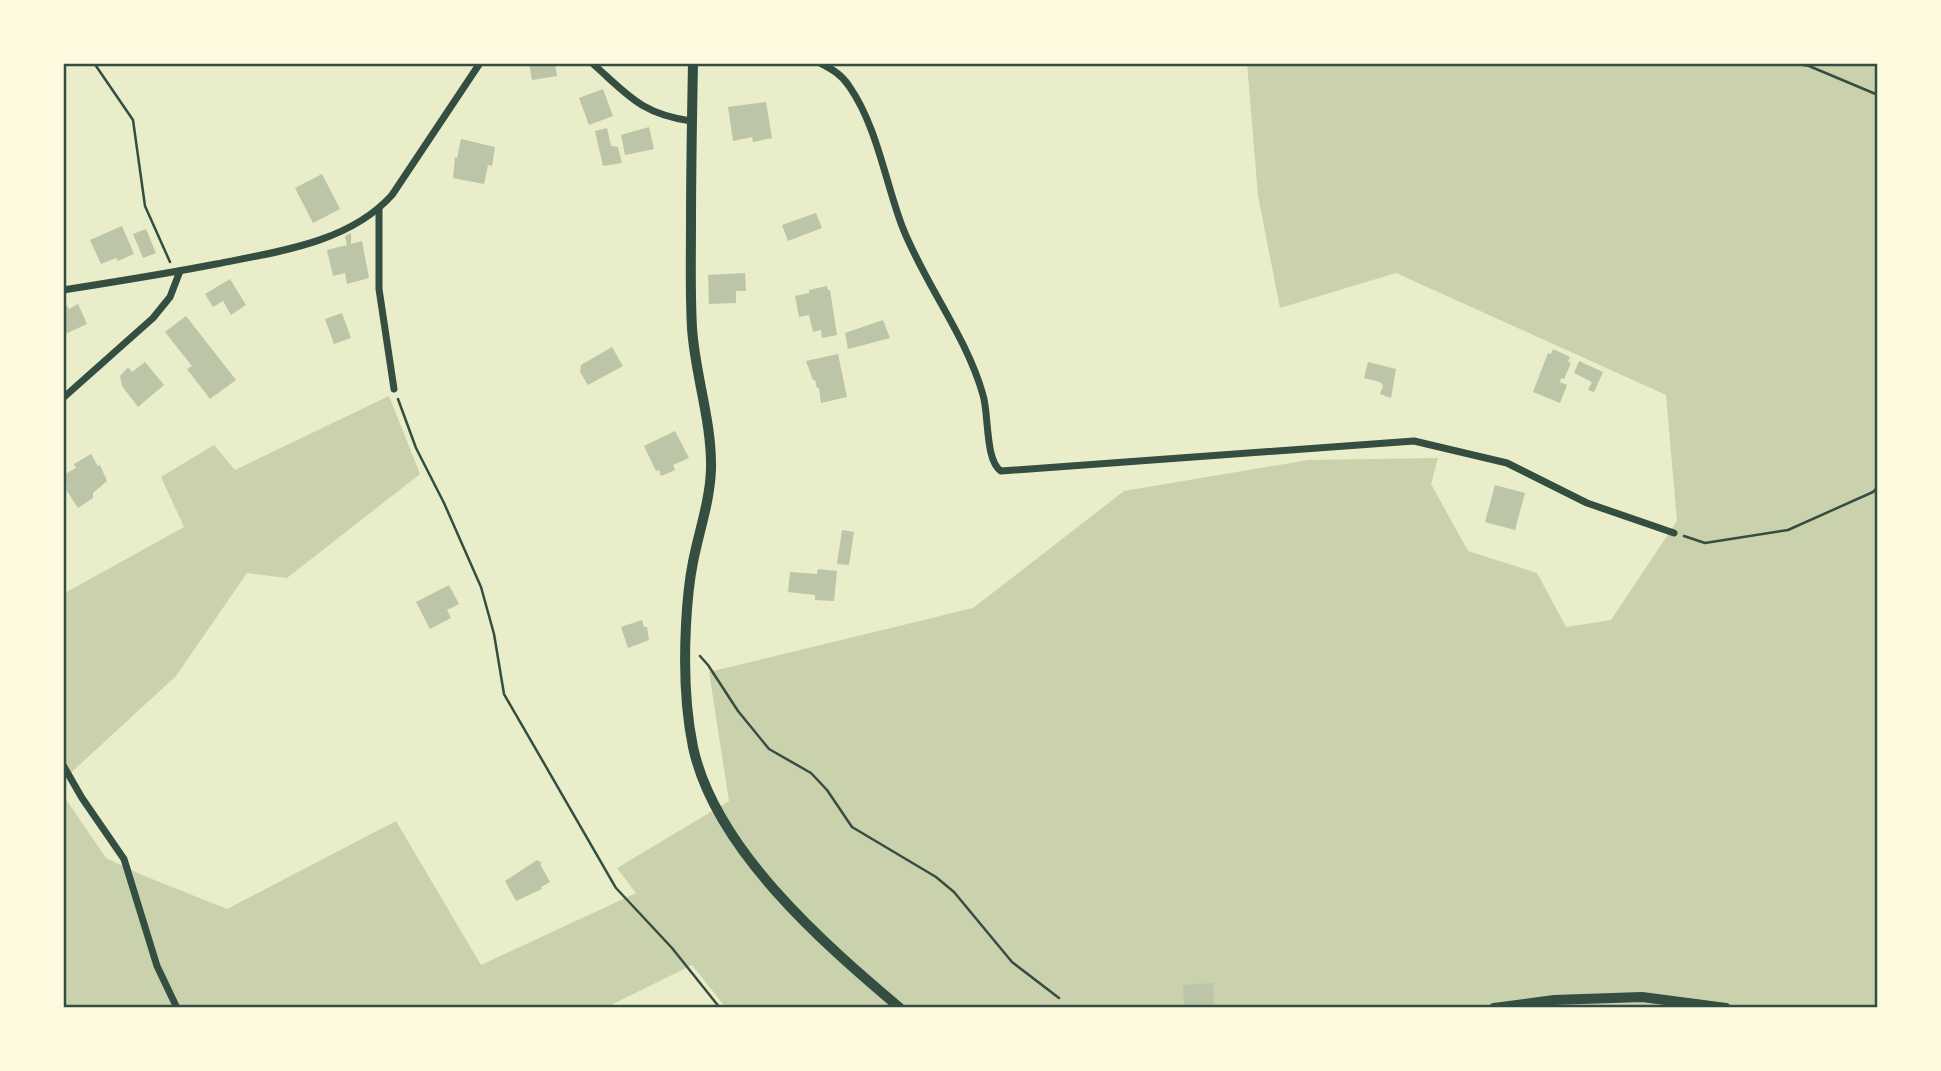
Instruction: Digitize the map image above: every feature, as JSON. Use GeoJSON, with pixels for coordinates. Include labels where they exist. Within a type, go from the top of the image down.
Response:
{"type":"FeatureCollection","features":[{"type":"Feature","properties":{"kind":"street"},"geometry":{"type":"LineString","coordinates":[[63,290],[177,272],[300,245],[331,235],[362,220],[379,209],[392,195],[480,63]]}},
{"type":"Feature","properties":{"kind":"street"},"geometry":{"type":"LineString","coordinates":[[592,63],[639,104],[654,113],[691,121]]}},
{"type":"Feature","properties":{"kind":"street"},"geometry":{"type":"LineString","coordinates":[[693,63],[691,306],[694,351],[710,437],[711,471],[705,513],[692,564],[686,643],[688,706],[694,747],[705,785],[724,822],[750,859],[782,898],[850,966],[900,1008]]}},
{"type":"Feature","properties":{"kind":"street"},"geometry":{"type":"LineString","coordinates":[[820,63],[841,75],[864,113],[902,227],[976,370],[985,400],[993,463],[1001,471],[1414,441],[1507,463],[1587,503],[1674,533]]}},
{"type":"Feature","properties":{"kind":"street"},"geometry":{"type":"LineString","coordinates":[[379,209],[379,289],[394,389]]}},
{"type":"Feature","properties":{"kind":"street"},"geometry":{"type":"LineString","coordinates":[[63,398],[153,318],[170,297],[177,272]]}},
{"type":"Feature","properties":{"kind":"street"},"geometry":{"type":"LineString","coordinates":[[63,765],[124,859],[157,966],[177,1008]]}},
{"type":"Feature","properties":{"kind":"street"},"geometry":{"type":"LineString","coordinates":[[1494,1008],[1554,1000],[1642,997],[1727,1008]]}},
{"type":"Feature","properties":{"kind":"path"},"geometry":{"type":"LineString","coordinates":[[94,63],[133,120],[145,206],[177,272]]}},
{"type":"Feature","properties":{"kind":"path"},"geometry":{"type":"LineString","coordinates":[[1792,63],[1809,66],[1878,95]]}},
{"type":"Feature","properties":{"kind":"path"},"geometry":{"type":"LineString","coordinates":[[394,389],[416,448],[481,587],[494,634],[504,694],[616,888],[672,948],[720,1008]]}},
{"type":"Feature","properties":{"kind":"path"},"geometry":{"type":"LineString","coordinates":[[1674,533],[1705,542],[1788,530],[1878,487]]}},
{"type":"Feature","properties":{"kind":"path"},"geometry":{"type":"LineString","coordinates":[[686,643],[708,664],[738,711],[769,749],[811,773],[827,790],[852,827],[945,884],[1012,962],[1059,998]]}},
{"type":"Feature","properties":{"kind":"green space"},"geometry":{"type":"Polygon","coordinates":[[[1247,63],[1878,63],[1878,1008],[726,1008],[692,965],[605,1008],[63,1008],[63,795],[106,858],[227,909],[396,821],[481,965],[636,893],[617,868],[729,801],[709,672],[973,608],[1124,491],[1308,460],[1438,458],[1431,484],[1468,551],[1537,573],[1566,627],[1611,620],[1677,521],[1666,395],[1396,273],[1280,308],[1258,196],[1247,63]]]}},
{"type":"Feature","properties":{"kind":"green space"},"geometry":{"type":"Polygon","coordinates":[[[389,396],[420,474],[287,578],[247,573],[176,676],[63,780],[63,594],[184,527],[161,477],[214,445],[235,470],[389,396]]]}},
{"type":"Feature","properties":{"kind":"building"},"geometry":{"type":"Polygon","coordinates":[[[529,63],[555,63],[557,76],[532,80],[529,63]]]}},
{"type":"Feature","properties":{"kind":"building"},"geometry":{"type":"Polygon","coordinates":[[[603,89],[613,116],[589,125],[579,98],[603,89]]]}},
{"type":"Feature","properties":{"kind":"building"},"geometry":{"type":"Polygon","coordinates":[[[766,102],[772,138],[753,142],[752,137],[733,141],[728,107],[766,102]]]}},
{"type":"Feature","properties":{"kind":"building"},"geometry":{"type":"Polygon","coordinates":[[[649,127],[654,149],[625,155],[621,135],[649,127]]]}},
{"type":"Feature","properties":{"kind":"building"},"geometry":{"type":"Polygon","coordinates":[[[607,128],[611,146],[618,147],[622,163],[603,166],[595,131],[607,128]]]}},
{"type":"Feature","properties":{"kind":"building"},"geometry":{"type":"Polygon","coordinates":[[[461,139],[495,147],[492,166],[488,165],[484,184],[453,178],[455,157],[457,158],[461,139]]]}},
{"type":"Feature","properties":{"kind":"building"},"geometry":{"type":"Polygon","coordinates":[[[322,174],[340,209],[313,223],[295,188],[322,174]]]}},
{"type":"Feature","properties":{"kind":"building"},"geometry":{"type":"Polygon","coordinates":[[[816,213],[822,228],[788,241],[782,225],[816,213]]]}},
{"type":"Feature","properties":{"kind":"building"},"geometry":{"type":"Polygon","coordinates":[[[122,226],[134,254],[101,264],[90,240],[122,226]]]}},
{"type":"Feature","properties":{"kind":"building"},"geometry":{"type":"Polygon","coordinates":[[[146,229],[156,253],[143,258],[133,234],[146,229]]]}},
{"type":"Feature","properties":{"kind":"building"},"geometry":{"type":"Polygon","coordinates":[[[351,233],[351,244],[362,241],[369,278],[347,284],[345,273],[333,276],[327,250],[347,245],[345,236],[351,233]]]}},
{"type":"Feature","properties":{"kind":"building"},"geometry":{"type":"Polygon","coordinates":[[[745,273],[746,291],[736,291],[736,303],[709,304],[708,275],[745,273]]]}},
{"type":"Feature","properties":{"kind":"building"},"geometry":{"type":"Polygon","coordinates":[[[230,279],[246,305],[231,315],[223,301],[213,307],[205,294],[230,279]]]}},
{"type":"Feature","properties":{"kind":"building"},"geometry":{"type":"Polygon","coordinates":[[[827,286],[830,290],[837,335],[822,338],[821,330],[813,332],[809,315],[799,317],[795,296],[827,286]]]}},
{"type":"Feature","properties":{"kind":"building"},"geometry":{"type":"Polygon","coordinates":[[[78,304],[87,324],[63,335],[63,307],[67,305],[69,309],[78,304]]]}},
{"type":"Feature","properties":{"kind":"building"},"geometry":{"type":"Polygon","coordinates":[[[342,313],[351,338],[334,344],[325,319],[342,313]]]}},
{"type":"Feature","properties":{"kind":"building"},"geometry":{"type":"Polygon","coordinates":[[[186,316],[236,380],[210,399],[187,369],[192,366],[165,332],[186,316]]]}},
{"type":"Feature","properties":{"kind":"building"},"geometry":{"type":"Polygon","coordinates":[[[883,320],[890,338],[848,349],[845,333],[883,320]]]}},
{"type":"Feature","properties":{"kind":"building"},"geometry":{"type":"Polygon","coordinates":[[[612,347],[623,366],[588,385],[580,372],[581,365],[612,347]]]}},
{"type":"Feature","properties":{"kind":"building"},"geometry":{"type":"Polygon","coordinates":[[[1553,349],[1570,357],[1568,362],[1571,363],[1564,379],[1561,378],[1560,382],[1567,385],[1560,403],[1533,392],[1548,353],[1551,354],[1553,349]]]}},
{"type":"Feature","properties":{"kind":"building"},"geometry":{"type":"Polygon","coordinates":[[[838,354],[847,397],[821,403],[819,388],[806,361],[838,354]]]}},
{"type":"Feature","properties":{"kind":"building"},"geometry":{"type":"Polygon","coordinates":[[[1579,361],[1603,372],[1594,392],[1588,390],[1592,382],[1574,373],[1579,361]]]}},
{"type":"Feature","properties":{"kind":"building"},"geometry":{"type":"Polygon","coordinates":[[[145,362],[164,385],[138,407],[122,386],[120,376],[128,367],[132,372],[145,362]]]}},
{"type":"Feature","properties":{"kind":"building"},"geometry":{"type":"Polygon","coordinates":[[[1368,362],[1396,369],[1391,398],[1380,394],[1383,386],[1380,382],[1364,378],[1368,362]]]}},
{"type":"Feature","properties":{"kind":"building"},"geometry":{"type":"Polygon","coordinates":[[[675,431],[689,458],[673,465],[675,470],[661,476],[644,446],[675,431]]]}},
{"type":"Feature","properties":{"kind":"building"},"geometry":{"type":"Polygon","coordinates":[[[91,454],[98,466],[100,465],[107,481],[93,493],[93,498],[78,508],[65,488],[67,487],[63,475],[76,468],[74,464],[91,454]]]}},
{"type":"Feature","properties":{"kind":"building"},"geometry":{"type":"Polygon","coordinates":[[[1495,485],[1525,493],[1515,530],[1485,522],[1495,485]]]}},
{"type":"Feature","properties":{"kind":"building"},"geometry":{"type":"Polygon","coordinates":[[[842,530],[854,532],[849,565],[837,564],[842,530]]]}},
{"type":"Feature","properties":{"kind":"building"},"geometry":{"type":"Polygon","coordinates":[[[818,569],[837,571],[834,601],[815,600],[815,595],[788,592],[790,572],[817,574],[818,569]]]}},
{"type":"Feature","properties":{"kind":"building"},"geometry":{"type":"Polygon","coordinates":[[[449,585],[459,604],[447,610],[451,618],[430,629],[416,602],[449,585]]]}},
{"type":"Feature","properties":{"kind":"building"},"geometry":{"type":"Polygon","coordinates":[[[642,620],[644,627],[647,627],[649,640],[628,648],[621,627],[642,620]]]}},
{"type":"Feature","properties":{"kind":"building"},"geometry":{"type":"Polygon","coordinates":[[[537,860],[542,863],[540,864],[550,882],[541,887],[542,889],[516,901],[505,881],[537,860]]]}},
{"type":"Feature","properties":{"kind":"building"},"geometry":{"type":"Polygon","coordinates":[[[1213,983],[1214,1008],[1184,1008],[1183,985],[1213,983]]]}}]}
